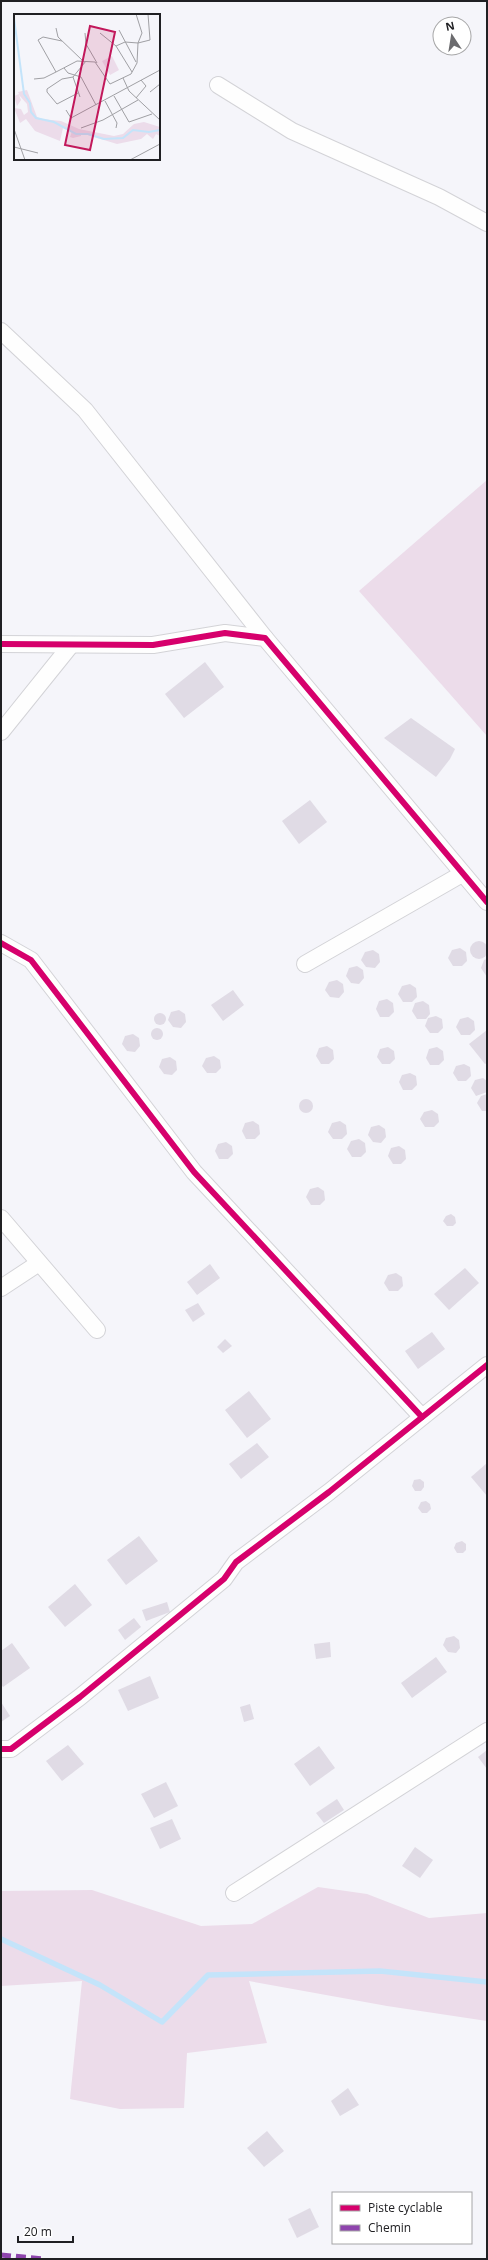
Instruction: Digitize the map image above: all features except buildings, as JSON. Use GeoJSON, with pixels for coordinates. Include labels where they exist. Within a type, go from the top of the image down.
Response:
{"type":"FeatureCollection","features":[{"type":"Feature","properties":{"kind":"street"},"geometry":{"type":"LineString","coordinates":[[218,85],[292,131],[439,197],[487,223]]}},
{"type":"Feature","properties":{"kind":"street"},"geometry":{"type":"LineString","coordinates":[[1,330],[85,410],[265,638],[487,902]]}},
{"type":"Feature","properties":{"kind":"street"},"geometry":{"type":"LineString","coordinates":[[1,644],[153,645],[225,633],[265,638]]}},
{"type":"Feature","properties":{"kind":"street"},"geometry":{"type":"LineString","coordinates":[[1,732],[71,645]]}},
{"type":"Feature","properties":{"kind":"street"},"geometry":{"type":"LineString","coordinates":[[305,964],[462,874]]}},
{"type":"Feature","properties":{"kind":"street"},"geometry":{"type":"LineString","coordinates":[[1,943],[31,960],[194,1172],[422,1417]]}},
{"type":"Feature","properties":{"kind":"street"},"geometry":{"type":"LineString","coordinates":[[1,1218],[96,1330]]}},
{"type":"Feature","properties":{"kind":"street"},"geometry":{"type":"LineString","coordinates":[[1,1288],[39,1263]]}},
{"type":"Feature","properties":{"kind":"street"},"geometry":{"type":"LineString","coordinates":[[1,1749],[11,1749],[80,1697],[224,1579],[236,1562],[329,1492],[487,1365]]}},
{"type":"Feature","properties":{"kind":"street"},"geometry":{"type":"LineString","coordinates":[[234,1893],[487,1731]]}},
{"type":"Feature","properties":{"kind":"shaded area"},"geometry":{"type":"Polygon","coordinates":[[[487,480],[487,736],[359,591],[487,480]]]}},
{"type":"Feature","properties":{"kind":"shaded area"},"geometry":{"type":"Polygon","coordinates":[[[318,1887],[367,1894],[429,1918],[487,1913],[487,2021],[387,2006],[249,1981],[267,2043],[187,2053],[184,2108],[120,2109],[70,2099],[82,1981],[1,1986],[1,1891],[92,1890],[201,1926],[252,1924],[318,1887]]]}},
{"type":"Feature","properties":{"kind":"waterway"},"geometry":{"type":"LineString","coordinates":[[1,1939],[100,1985],[162,2022],[208,1975],[380,1971],[487,1982]]}},
{"type":"Feature","properties":{"kind":"marked path"},"geometry":{"type":"LineString","coordinates":[[1,2255],[45,2259]]}},
{"type":"Feature","properties":{"kind":"cycle path"},"geometry":{"type":"LineString","coordinates":[[1,644],[153,645],[225,633],[265,638],[487,902]]}},
{"type":"Feature","properties":{"kind":"cycle path"},"geometry":{"type":"LineString","coordinates":[[1,943],[31,960],[194,1172],[422,1417]]}},
{"type":"Feature","properties":{"kind":"cycle path"},"geometry":{"type":"LineString","coordinates":[[1,1749],[11,1749],[80,1697],[224,1579],[236,1562],[329,1492],[487,1365]]}}]}
